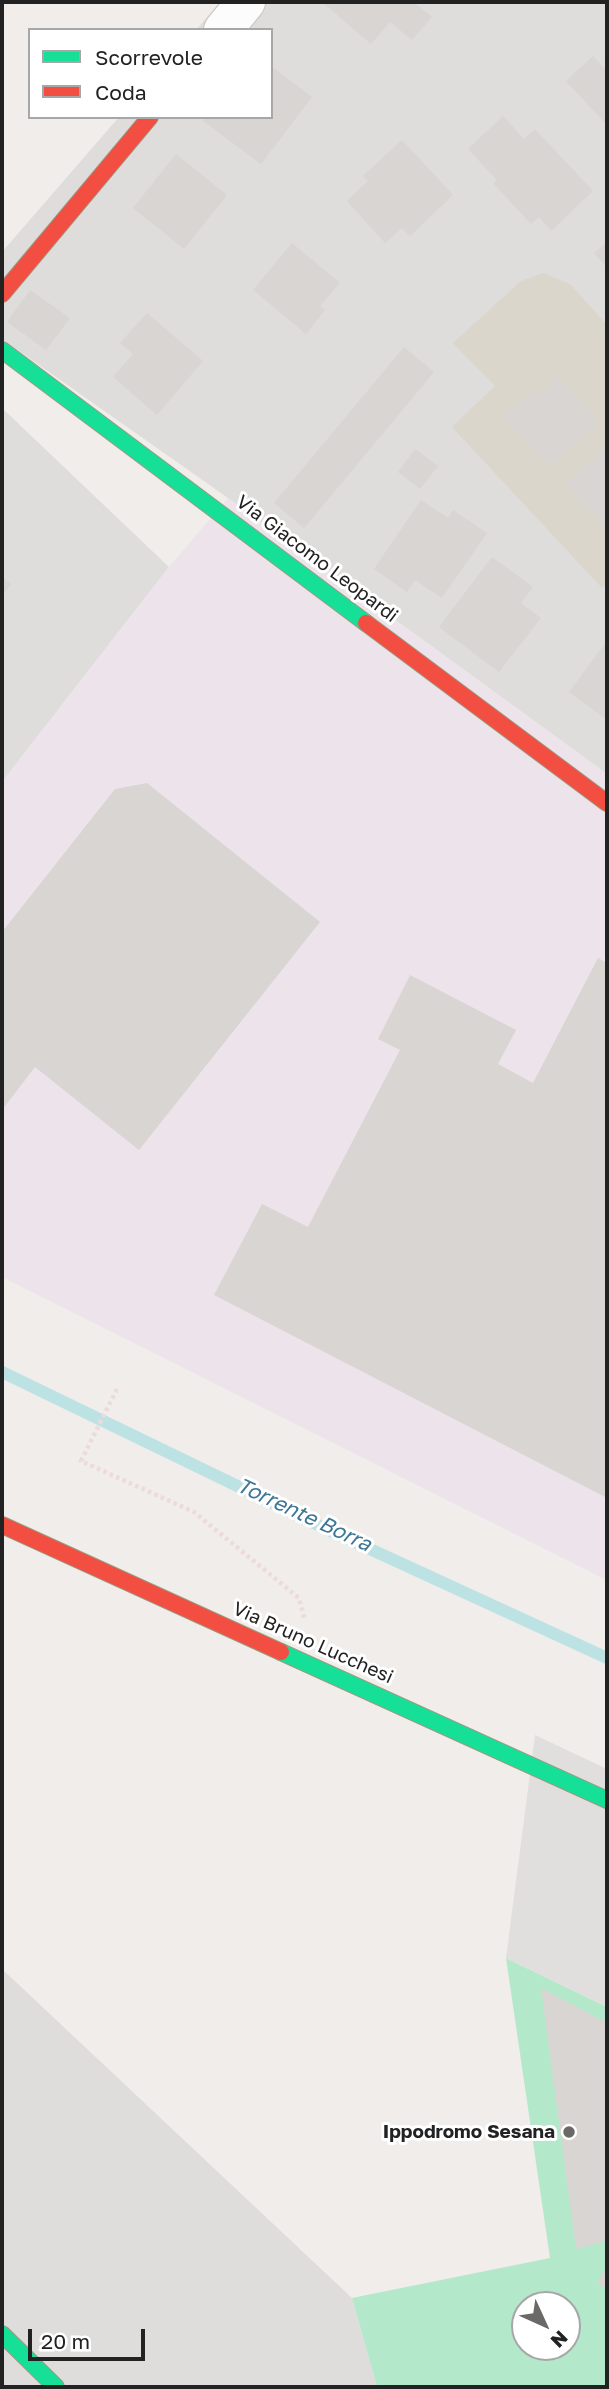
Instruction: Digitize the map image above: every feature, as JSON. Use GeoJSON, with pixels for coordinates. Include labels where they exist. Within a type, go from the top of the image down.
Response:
{"type":"FeatureCollection","features":[{"type":"Feature","properties":{"kind":"street"},"geometry":{"type":"LineString","coordinates":[[225,28],[246,2]]}},
{"type":"Feature","properties":{"kind":"street"},"geometry":{"type":"LineString","coordinates":[[2,294],[148,119]]}},
{"type":"Feature","properties":{"kind":"street","name":"Via Giacomo Leopardi"},"geometry":{"type":"LineString","coordinates":[[2,350],[607,803]]}},
{"type":"Feature","properties":{"kind":"street","name":"Via Bruno Lucchesi"},"geometry":{"type":"LineString","coordinates":[[2,1525],[607,1800]]}},
{"type":"Feature","properties":{"kind":"street"},"geometry":{"type":"LineString","coordinates":[[2,2334],[56,2387]]}},
{"type":"Feature","properties":{"kind":"path"},"geometry":{"type":"LineString","coordinates":[[117,1389],[81,1461],[194,1511],[299,1598],[306,1623],[299,1659]]}},
{"type":"Feature","properties":{"kind":"shaded area"},"geometry":{"type":"Polygon","coordinates":[[[220,2],[607,2],[607,774],[228,498],[2,339],[2,252],[117,119],[273,119],[273,28],[198,28],[220,2]]]}},
{"type":"Feature","properties":{"kind":"shaded area"},"geometry":{"type":"Polygon","coordinates":[[[543,273],[570,284],[607,325],[607,583],[602,588],[452,427],[495,386],[453,343],[521,281],[543,273]]]}},
{"type":"Feature","properties":{"kind":"shaded area"},"geometry":{"type":"Polygon","coordinates":[[[2,408],[169,567],[2,782],[2,408]]]}},
{"type":"Feature","properties":{"kind":"shaded area"},"geometry":{"type":"Polygon","coordinates":[[[228,498],[607,774],[607,1580],[2,1277],[2,782],[169,567],[228,498]]]}},
{"type":"Feature","properties":{"kind":"shaded area"},"geometry":{"type":"Polygon","coordinates":[[[535,1735],[607,1769],[607,2007],[506,1958],[535,1735]]]}},
{"type":"Feature","properties":{"kind":"shaded area"},"geometry":{"type":"Polygon","coordinates":[[[2,1969],[352,2298],[377,2387],[2,2387],[2,1969]]]}},
{"type":"Feature","properties":{"kind":"green space","name":"Ippodromo Sesana"},"geometry":{"type":"Polygon","coordinates":[[[506,1958],[607,2007],[607,2387],[377,2387],[352,2298],[550,2258],[506,1958]]]}},
{"type":"Feature","properties":{"kind":"building"},"geometry":{"type":"Polygon","coordinates":[[[322,2],[414,2],[432,17],[412,40],[390,22],[371,44],[322,2]]]}},
{"type":"Feature","properties":{"kind":"building"},"geometry":{"type":"Polygon","coordinates":[[[593,56],[607,71],[607,125],[566,81],[593,56]]]}},
{"type":"Feature","properties":{"kind":"building"},"geometry":{"type":"Polygon","coordinates":[[[273,68],[312,97],[261,164],[203,121],[273,119],[273,68]]]}},
{"type":"Feature","properties":{"kind":"building"},"geometry":{"type":"Polygon","coordinates":[[[503,116],[524,139],[535,129],[593,191],[551,231],[539,217],[531,224],[493,183],[497,180],[468,149],[503,116]]]}},
{"type":"Feature","properties":{"kind":"building"},"geometry":{"type":"Polygon","coordinates":[[[402,140],[453,195],[410,236],[402,228],[385,243],[347,201],[368,181],[363,176],[402,140]]]}},
{"type":"Feature","properties":{"kind":"building"},"geometry":{"type":"Polygon","coordinates":[[[176,154],[227,195],[184,249],[133,208],[176,154]]]}},
{"type":"Feature","properties":{"kind":"building"},"geometry":{"type":"Polygon","coordinates":[[[607,242],[607,267],[594,253],[607,242]]]}},
{"type":"Feature","properties":{"kind":"building"},"geometry":{"type":"Polygon","coordinates":[[[292,243],[340,283],[320,306],[325,310],[306,334],[253,290],[292,243]]]}},
{"type":"Feature","properties":{"kind":"building"},"geometry":{"type":"Polygon","coordinates":[[[30,290],[70,318],[46,350],[7,322],[30,290]]]}},
{"type":"Feature","properties":{"kind":"building"},"geometry":{"type":"Polygon","coordinates":[[[147,313],[203,361],[157,415],[113,377],[133,354],[120,343],[147,313]]]}},
{"type":"Feature","properties":{"kind":"building"},"geometry":{"type":"Polygon","coordinates":[[[404,347],[434,372],[304,528],[274,503],[404,347]]]}},
{"type":"Feature","properties":{"kind":"building"},"geometry":{"type":"Polygon","coordinates":[[[558,377],[599,422],[549,467],[504,416],[530,391],[536,398],[558,377]]]}},
{"type":"Feature","properties":{"kind":"building"},"geometry":{"type":"Polygon","coordinates":[[[607,447],[607,529],[566,484],[607,447]]]}},
{"type":"Feature","properties":{"kind":"building"},"geometry":{"type":"Polygon","coordinates":[[[415,449],[438,466],[420,489],[398,472],[415,449]]]}},
{"type":"Feature","properties":{"kind":"building"},"geometry":{"type":"Polygon","coordinates":[[[421,500],[448,518],[453,510],[487,533],[442,598],[415,580],[407,592],[374,569],[421,500]]]}},
{"type":"Feature","properties":{"kind":"building"},"geometry":{"type":"Polygon","coordinates":[[[492,557],[533,587],[521,603],[541,618],[499,672],[439,627],[492,557]]]}},
{"type":"Feature","properties":{"kind":"building"},"geometry":{"type":"Polygon","coordinates":[[[2,577],[11,584],[2,596],[2,577]]]}},
{"type":"Feature","properties":{"kind":"building"},"geometry":{"type":"Polygon","coordinates":[[[607,641],[607,720],[569,692],[607,641]]]}},
{"type":"Feature","properties":{"kind":"building"},"geometry":{"type":"Polygon","coordinates":[[[147,783],[320,922],[139,1150],[35,1067],[2,1110],[2,932],[115,789],[147,783]]]}},
{"type":"Feature","properties":{"kind":"building"},"geometry":{"type":"Polygon","coordinates":[[[598,958],[607,963],[607,1498],[214,1295],[262,1204],[308,1227],[400,1050],[378,1039],[410,975],[516,1030],[498,1064],[533,1083],[598,958]]]}},
{"type":"Feature","properties":{"kind":"building"},"geometry":{"type":"Polygon","coordinates":[[[541,1988],[607,2023],[607,2241],[576,2249],[541,1988]]]}},
{"type":"Feature","properties":{"kind":"building"},"geometry":{"type":"Polygon","coordinates":[[[607,2267],[607,2289],[597,2283],[607,2267]]]}},
{"type":"Feature","properties":{"kind":"waterway","name":"Torrente Borra"},"geometry":{"type":"LineString","coordinates":[[2,1372],[322,1527],[607,1658]]}},
{"type":"Feature","properties":{"kind":"traffic: fast"},"geometry":{"type":"LineString","coordinates":[[2,350],[366,623]]}},
{"type":"Feature","properties":{"kind":"traffic: fast"},"geometry":{"type":"LineString","coordinates":[[281,1652],[607,1800]]}},
{"type":"Feature","properties":{"kind":"traffic: fast"},"geometry":{"type":"LineString","coordinates":[[2,2334],[56,2387]]}},
{"type":"Feature","properties":{"kind":"traffic: jam"},"geometry":{"type":"LineString","coordinates":[[2,294],[148,119]]}},
{"type":"Feature","properties":{"kind":"traffic: jam"},"geometry":{"type":"LineString","coordinates":[[366,623],[607,803]]}},
{"type":"Feature","properties":{"kind":"traffic: jam"},"geometry":{"type":"LineString","coordinates":[[2,1525],[281,1652]]}},
{"type":"Feature","properties":{"kind":"place","name":"Ippodromo Sesana"},"geometry":{"type":"Point","coordinates":[569,2132]}}]}
